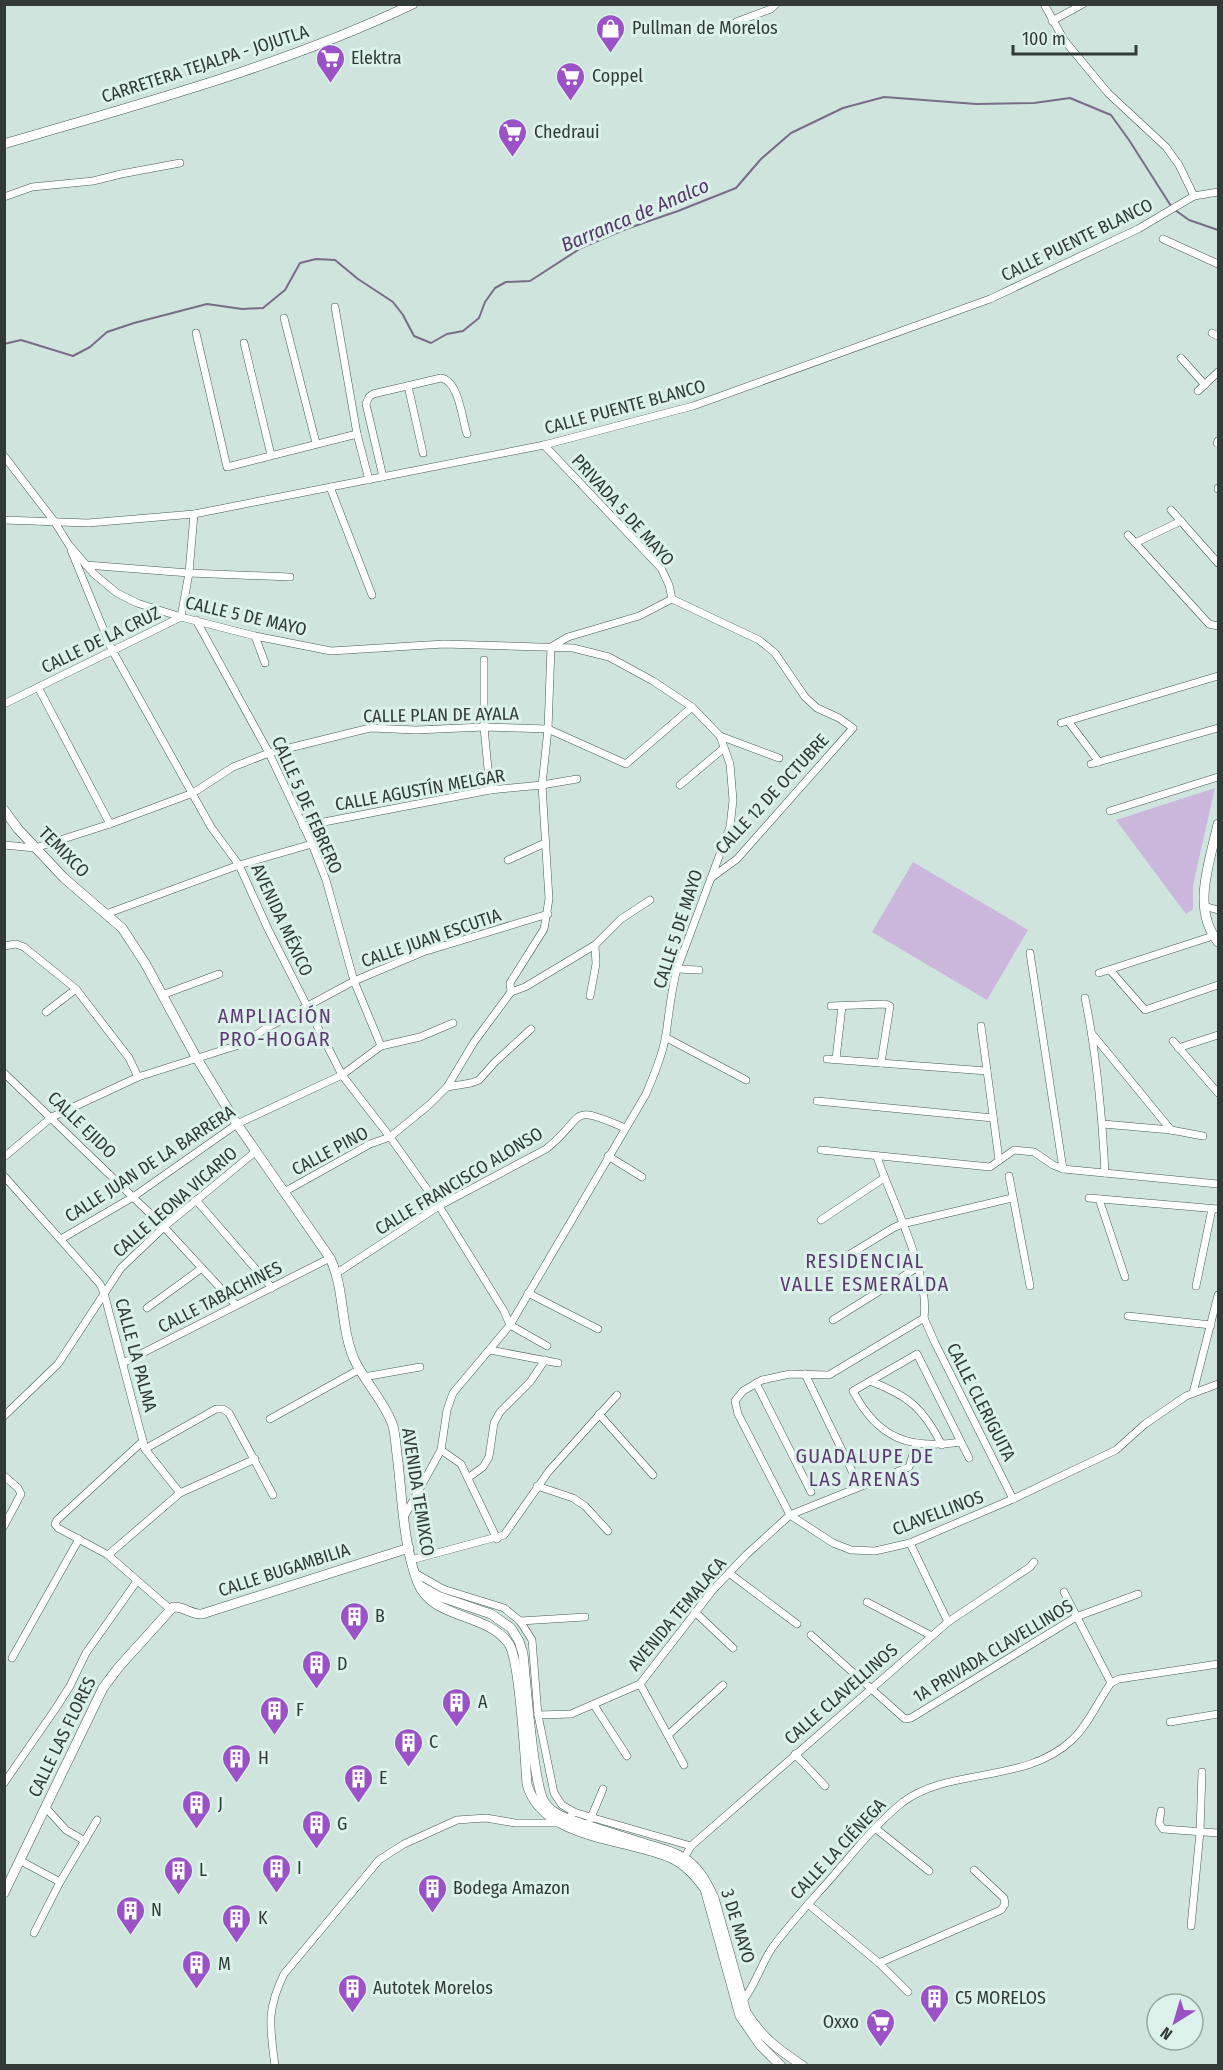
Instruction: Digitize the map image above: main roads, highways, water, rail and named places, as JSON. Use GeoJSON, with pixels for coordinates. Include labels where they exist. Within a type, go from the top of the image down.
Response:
{"type":"FeatureCollection","features":[{"type":"Feature","properties":{"kind":"main road","name":"CARRETERA TEJALPA - JOJUTLA"},"geometry":{"type":"LineString","coordinates":[[4,144],[199,86],[365,27],[413,4]]}},
{"type":"Feature","properties":{"kind":"main road","name":"TEMIXCO"},"geometry":{"type":"LineString","coordinates":[[4,810],[35,848],[64,878],[106,914]]}},
{"type":"Feature","properties":{"kind":"main road"},"geometry":{"type":"LineString","coordinates":[[1216,939],[1205,916],[1204,888],[1214,861],[1218,824]]}},
{"type":"Feature","properties":{"kind":"main road","name":"AVENIDA TEMIXCO"},"geometry":{"type":"LineString","coordinates":[[106,914],[122,928],[133,944],[196,1057],[237,1124],[338,1273],[345,1329],[352,1351],[392,1425],[409,1548],[418,1584],[438,1596],[491,1614],[511,1629],[519,1641],[523,1654],[538,1783],[545,1803]]}},
{"type":"Feature","properties":{"kind":"main road","name":"CALLE BUGAMBILIA"},"geometry":{"type":"LineString","coordinates":[[170,1609],[181,1606],[198,1615],[202,1614],[409,1548]]}},
{"type":"Feature","properties":{"kind":"main road"},"geometry":{"type":"LineString","coordinates":[[418,1584],[432,1602],[487,1624],[499,1632],[511,1647],[516,1669],[527,1784],[531,1796],[541,1810],[682,1861]]}},
{"type":"Feature","properties":{"kind":"main road","name":"CALLE LAS FLORES"},"geometry":{"type":"LineString","coordinates":[[4,1893],[110,1678],[170,1609]]}},
{"type":"Feature","properties":{"kind":"main road","name":"3 DE MAYO"},"geometry":{"type":"LineString","coordinates":[[545,1803],[553,1811],[568,1818],[589,1821],[662,1849],[682,1861],[706,1881],[714,1898],[740,2004],[754,2026],[771,2045],[803,2066]]}},
{"type":"Feature","properties":{"kind":"main road"},"geometry":{"type":"LineString","coordinates":[[740,2004],[751,2033],[781,2066]]}},
{"type":"Feature","properties":{"kind":"waterway","name":"Barranca de Analco"},"geometry":{"type":"LineString","coordinates":[[4,344],[21,340],[73,356],[90,347],[107,332],[207,304],[242,309],[263,308],[285,290],[300,263],[316,259],[335,260],[358,279],[393,302],[414,336],[431,343],[447,334],[463,331],[479,318],[485,302],[495,288],[506,282],[530,281],[581,248],[736,188],[761,159],[791,133],[843,108],[884,97],[976,104],[1034,103],[1070,98],[1111,115],[1171,206]]}},
{"type":"Feature","properties":{"kind":"waterway","name":"Barranca de Analco"},"geometry":{"type":"LineString","coordinates":[[1175,210],[1189,220],[1218,230]]}},
{"type":"Feature","properties":{"kind":"place","name":"Pullman de Morelos"},"geometry":{"type":"Point","coordinates":[611,54]}},
{"type":"Feature","properties":{"kind":"place","name":"Elektra"},"geometry":{"type":"Point","coordinates":[330,84]}},
{"type":"Feature","properties":{"kind":"place","name":"Coppel"},"geometry":{"type":"Point","coordinates":[571,102]}},
{"type":"Feature","properties":{"kind":"place","name":"Chedraui"},"geometry":{"type":"Point","coordinates":[513,158]}},
{"type":"Feature","properties":{"kind":"place","name":"B"},"geometry":{"type":"Point","coordinates":[354,1642]}},
{"type":"Feature","properties":{"kind":"place","name":"D"},"geometry":{"type":"Point","coordinates":[316,1690]}},
{"type":"Feature","properties":{"kind":"place","name":"A"},"geometry":{"type":"Point","coordinates":[457,1728]}},
{"type":"Feature","properties":{"kind":"place","name":"F"},"geometry":{"type":"Point","coordinates":[275,1736]}},
{"type":"Feature","properties":{"kind":"place","name":"C"},"geometry":{"type":"Point","coordinates":[408,1768]}},
{"type":"Feature","properties":{"kind":"place","name":"H"},"geometry":{"type":"Point","coordinates":[237,1784]}},
{"type":"Feature","properties":{"kind":"place","name":"E"},"geometry":{"type":"Point","coordinates":[358,1804]}},
{"type":"Feature","properties":{"kind":"place","name":"J"},"geometry":{"type":"Point","coordinates":[197,1830]}},
{"type":"Feature","properties":{"kind":"place","name":"G"},"geometry":{"type":"Point","coordinates":[316,1850]}},
{"type":"Feature","properties":{"kind":"place","name":"I"},"geometry":{"type":"Point","coordinates":[276,1894]}},
{"type":"Feature","properties":{"kind":"place","name":"L"},"geometry":{"type":"Point","coordinates":[178,1896]}},
{"type":"Feature","properties":{"kind":"place","name":"Bodega Amazon"},"geometry":{"type":"Point","coordinates":[432,1914]}},
{"type":"Feature","properties":{"kind":"place","name":"N"},"geometry":{"type":"Point","coordinates":[130,1936]}},
{"type":"Feature","properties":{"kind":"place","name":"K"},"geometry":{"type":"Point","coordinates":[237,1944]}},
{"type":"Feature","properties":{"kind":"place","name":"M"},"geometry":{"type":"Point","coordinates":[197,1990]}},
{"type":"Feature","properties":{"kind":"place","name":"Autotek Morelos"},"geometry":{"type":"Point","coordinates":[352,2014]}},
{"type":"Feature","properties":{"kind":"place","name":"C5 MORELOS"},"geometry":{"type":"Point","coordinates":[934,2024]}},
{"type":"Feature","properties":{"kind":"place","name":"Oxxo"},"geometry":{"type":"Point","coordinates":[880,2048]}},
{"type":"Feature","properties":{"kind":"district","name":"AMPLIACIÓN PRO-HOGAR"},"geometry":{"type":"Point","coordinates":[275,1028]}},
{"type":"Feature","properties":{"kind":"district","name":"RESIDENCIAL VALLE ESMERALDA"},"geometry":{"type":"Point","coordinates":[865,1272]}},
{"type":"Feature","properties":{"kind":"district","name":"GUADALUPE DE LAS ARENAS"},"geometry":{"type":"Point","coordinates":[865,1468]}}]}
